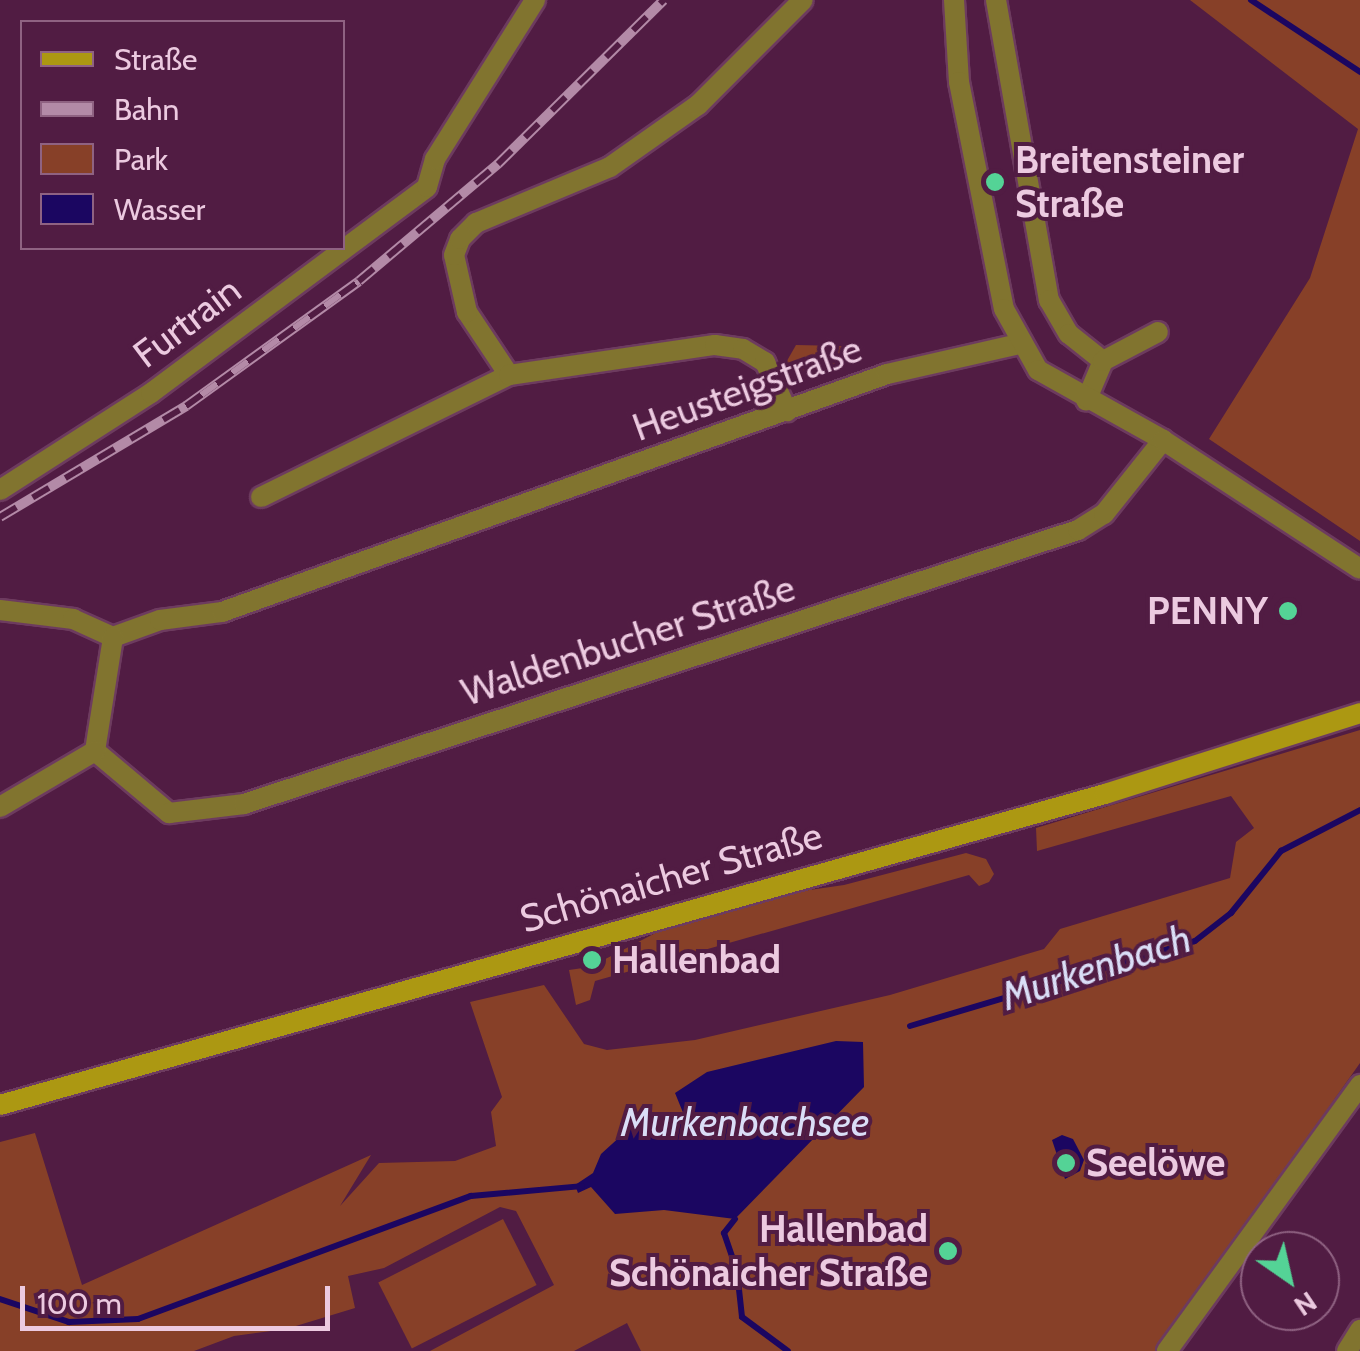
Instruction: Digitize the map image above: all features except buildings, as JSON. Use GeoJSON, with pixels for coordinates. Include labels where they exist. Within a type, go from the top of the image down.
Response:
{"type":"FeatureCollection","features":[{"type":"Feature","properties":{"kind":"main road","name":"Schönaicher Straße"},"geometry":{"type":"LineString","coordinates":[[0,1104],[1105,794],[1360,713]]}},
{"type":"Feature","properties":{"kind":"street","name":"Furtrain"},"geometry":{"type":"LineString","coordinates":[[345,248],[427,186],[435,159],[534,0]]}},
{"type":"Feature","properties":{"kind":"street"},"geometry":{"type":"LineString","coordinates":[[508,375],[467,312],[454,255],[460,239],[476,223],[625,157],[698,106],[803,0]]}},
{"type":"Feature","properties":{"kind":"street"},"geometry":{"type":"LineString","coordinates":[[954,0],[958,82],[1004,309],[1020,344],[1038,370],[1086,401],[1163,440],[1360,569]]}},
{"type":"Feature","properties":{"kind":"street"},"geometry":{"type":"LineString","coordinates":[[996,0],[1048,300],[1069,334],[1103,361]]}},
{"type":"Feature","properties":{"kind":"street","name":"Furtrain"},"geometry":{"type":"LineString","coordinates":[[0,490],[151,393],[342,250]]}},
{"type":"Feature","properties":{"kind":"street"},"geometry":{"type":"LineString","coordinates":[[1086,401],[1103,361],[1158,332]]}},
{"type":"Feature","properties":{"kind":"street","name":"Heusteigstraße"},"geometry":{"type":"LineString","coordinates":[[113,637],[297,590],[887,374],[1020,344]]}},
{"type":"Feature","properties":{"kind":"street"},"geometry":{"type":"LineString","coordinates":[[261,497],[508,375],[715,345],[744,348],[765,362],[787,411]]}},
{"type":"Feature","properties":{"kind":"street","name":"Waldenbucher Straße"},"geometry":{"type":"LineString","coordinates":[[95,750],[169,813],[244,804],[1078,530],[1104,514],[1163,440]]}},
{"type":"Feature","properties":{"kind":"street"},"geometry":{"type":"LineString","coordinates":[[0,610],[74,620],[113,637],[95,750],[0,808]]}},
{"type":"Feature","properties":{"kind":"street"},"geometry":{"type":"LineString","coordinates":[[1167,1351],[1360,1084]]}},
{"type":"Feature","properties":{"kind":"street"},"geometry":{"type":"LineString","coordinates":[[1347,1351],[1360,1330]]}},
{"type":"Feature","properties":{"kind":"green space"},"geometry":{"type":"Polygon","coordinates":[[[1190,0],[1360,0],[1360,541],[1209,439],[1310,278],[1358,129],[1190,0]]]}},
{"type":"Feature","properties":{"kind":"green space"},"geometry":{"type":"Polygon","coordinates":[[[796,345],[842,346],[853,357],[803,377],[784,366],[796,345]]]}},
{"type":"Feature","properties":{"kind":"green space"},"geometry":{"type":"Polygon","coordinates":[[[1360,730],[1360,1063],[1157,1351],[641,1351],[627,1323],[574,1351],[430,1351],[554,1285],[516,1211],[500,1207],[384,1268],[348,1276],[355,1308],[286,1329],[234,1336],[194,1351],[0,1351],[0,1142],[35,1133],[82,1285],[371,1155],[340,1206],[379,1163],[455,1161],[496,1146],[491,1112],[502,1097],[470,1002],[544,985],[584,1044],[607,1050],[695,1040],[890,995],[1044,949],[1060,929],[1230,878],[1236,842],[1254,828],[1231,796],[1037,851],[1036,828],[1360,730]]]}},
{"type":"Feature","properties":{"kind":"green space"},"geometry":{"type":"Polygon","coordinates":[[[966,853],[986,859],[994,874],[989,882],[979,886],[969,875],[595,981],[590,1000],[576,1005],[569,970],[590,967],[667,927],[768,896],[844,885],[966,853]]]}},
{"type":"Feature","properties":{"kind":"green space"},"geometry":{"type":"Polygon","coordinates":[[[503,1219],[537,1285],[412,1348],[378,1283],[503,1219]]]}},
{"type":"Feature","properties":{"kind":"water","name":"Murkenbachsee"},"geometry":{"type":"Polygon","coordinates":[[[836,1041],[863,1042],[864,1087],[735,1219],[664,1210],[615,1214],[591,1187],[578,1193],[575,1185],[593,1173],[601,1154],[623,1134],[620,1123],[636,1130],[648,1119],[684,1115],[675,1093],[707,1072],[836,1041]]]}},
{"type":"Feature","properties":{"kind":"water"},"geometry":{"type":"Polygon","coordinates":[[[1062,1135],[1073,1139],[1084,1160],[1080,1171],[1065,1179],[1052,1140],[1062,1135]]]}},
{"type":"Feature","properties":{"kind":"waterway"},"geometry":{"type":"LineString","coordinates":[[1251,0],[1360,72]]}},
{"type":"Feature","properties":{"kind":"waterway","name":"Murkenbach"},"geometry":{"type":"LineString","coordinates":[[910,1026],[1195,941],[1231,913],[1281,851],[1360,810]]}},
{"type":"Feature","properties":{"kind":"waterway","name":"Murkenbach"},"geometry":{"type":"LineString","coordinates":[[0,1299],[69,1322],[138,1319],[471,1196],[582,1186]]}},
{"type":"Feature","properties":{"kind":"waterway"},"geometry":{"type":"LineString","coordinates":[[735,1219],[724,1233],[737,1271],[742,1317],[788,1351]]}},
{"type":"Feature","properties":{"kind":"railway"},"geometry":{"type":"LineString","coordinates":[[0,517],[186,406],[359,281],[498,164],[664,0]]}},
{"type":"Feature","properties":{"kind":"place","name":"Breitensteiner Straße"},"geometry":{"type":"Point","coordinates":[995,182]}},
{"type":"Feature","properties":{"kind":"place","name":"PENNY"},"geometry":{"type":"Point","coordinates":[1288,611]}},
{"type":"Feature","properties":{"kind":"place","name":"Hallenbad"},"geometry":{"type":"Point","coordinates":[592,960]}},
{"type":"Feature","properties":{"kind":"place","name":"Seelöwe"},"geometry":{"type":"Point","coordinates":[1066,1163]}},
{"type":"Feature","properties":{"kind":"place","name":"Hallenbad Schönaicher Straße"},"geometry":{"type":"Point","coordinates":[948,1251]}}]}
